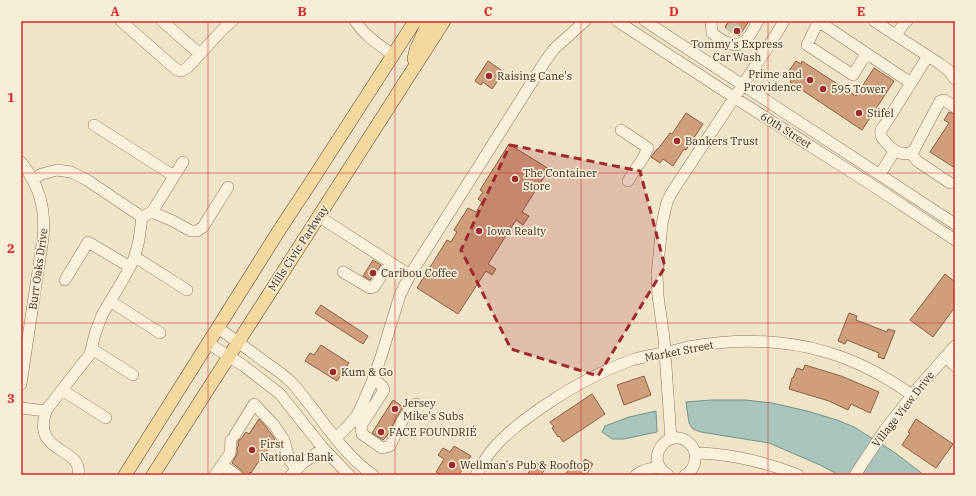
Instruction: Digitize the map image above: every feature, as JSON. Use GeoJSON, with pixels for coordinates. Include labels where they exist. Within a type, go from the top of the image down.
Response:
{"type":"FeatureCollection","features":[{"type":"Feature","properties":{"kind":"main road"},"geometry":{"type":"LineString","coordinates":[[125,475],[280,229],[415,21]]}},
{"type":"Feature","properties":{"kind":"main road"},"geometry":{"type":"LineString","coordinates":[[411,72],[416,50],[429,21]]}},
{"type":"Feature","properties":{"kind":"main road","name":"Mills Civic Parkway"},"geometry":{"type":"LineString","coordinates":[[153,475],[444,21]]}},
{"type":"Feature","properties":{"kind":"street"},"geometry":{"type":"LineString","coordinates":[[121,21],[176,70],[181,71],[187,68],[232,21]]}},
{"type":"Feature","properties":{"kind":"street"},"geometry":{"type":"LineString","coordinates":[[162,21],[200,54]]}},
{"type":"Feature","properties":{"kind":"street"},"geometry":{"type":"LineString","coordinates":[[355,21],[362,31],[393,55]]}},
{"type":"Feature","properties":{"kind":"street"},"geometry":{"type":"LineString","coordinates":[[336,438],[350,424],[362,405],[394,318],[400,295],[410,275],[544,63],[554,49],[585,21]]}},
{"type":"Feature","properties":{"kind":"street","name":"60th Street"},"geometry":{"type":"LineString","coordinates":[[617,21],[735,98],[875,186],[955,240]]}},
{"type":"Feature","properties":{"kind":"street","name":"60th Street"},"geometry":{"type":"LineString","coordinates":[[645,21],[955,224]]}},
{"type":"Feature","properties":{"kind":"street"},"geometry":{"type":"LineString","coordinates":[[711,21],[712,33],[720,40],[739,45],[746,40],[758,21]]}},
{"type":"Feature","properties":{"kind":"street"},"geometry":{"type":"LineString","coordinates":[[716,21],[716,31],[722,35],[727,35],[730,32]]}},
{"type":"Feature","properties":{"kind":"street"},"geometry":{"type":"LineString","coordinates":[[671,439],[664,338],[658,296],[657,275],[662,224],[666,206],[672,192],[776,36],[784,21]]}},
{"type":"Feature","properties":{"kind":"street"},"geometry":{"type":"LineString","coordinates":[[866,54],[853,75],[807,45],[818,21],[911,83]]}},
{"type":"Feature","properties":{"kind":"street"},"geometry":{"type":"LineString","coordinates":[[874,21],[948,70],[955,79]]}},
{"type":"Feature","properties":{"kind":"street"},"geometry":{"type":"LineString","coordinates":[[896,35],[907,21]]}},
{"type":"Feature","properties":{"kind":"street"},"geometry":{"type":"LineString","coordinates":[[928,56],[881,131],[881,136],[894,152],[907,154],[911,153],[940,101],[944,100],[955,107]]}},
{"type":"Feature","properties":{"kind":"street"},"geometry":{"type":"LineString","coordinates":[[94,125],[174,176]]}},
{"type":"Feature","properties":{"kind":"street"},"geometry":{"type":"LineString","coordinates":[[621,130],[648,148],[628,181]]}},
{"type":"Feature","properties":{"kind":"street"},"geometry":{"type":"LineString","coordinates":[[880,174],[894,152]]}},
{"type":"Feature","properties":{"kind":"street"},"geometry":{"type":"LineString","coordinates":[[911,153],[917,161],[950,183]]}},
{"type":"Feature","properties":{"kind":"street","name":"Burr Oaks Drive"},"geometry":{"type":"LineString","coordinates":[[21,162],[33,179],[40,197],[44,225],[21,384]]}},
{"type":"Feature","properties":{"kind":"street"},"geometry":{"type":"LineString","coordinates":[[78,475],[78,464],[73,458],[52,444],[46,436],[43,428],[44,416],[47,409],[90,354],[102,315],[133,262],[142,218],[152,212],[183,162]]}},
{"type":"Feature","properties":{"kind":"street"},"geometry":{"type":"LineString","coordinates":[[33,179],[42,174],[57,170],[72,172],[87,180],[142,218]]}},
{"type":"Feature","properties":{"kind":"street"},"geometry":{"type":"LineString","coordinates":[[152,212],[174,221],[191,231],[197,231],[203,227],[228,187]]}},
{"type":"Feature","properties":{"kind":"street"},"geometry":{"type":"LineString","coordinates":[[318,216],[410,275]]}},
{"type":"Feature","properties":{"kind":"street"},"geometry":{"type":"LineString","coordinates":[[65,280],[88,242],[133,262],[187,290]]}},
{"type":"Feature","properties":{"kind":"street"},"geometry":{"type":"LineString","coordinates":[[343,272],[372,288],[385,270],[394,265]]}},
{"type":"Feature","properties":{"kind":"street"},"geometry":{"type":"LineString","coordinates":[[110,301],[160,333]]}},
{"type":"Feature","properties":{"kind":"street"},"geometry":{"type":"LineString","coordinates":[[218,328],[279,371],[290,381],[357,462],[373,475]]}},
{"type":"Feature","properties":{"kind":"street","name":"Market Street"},"geometry":{"type":"LineString","coordinates":[[476,475],[498,443],[517,426],[557,397],[581,383],[629,361],[689,347],[746,341],[784,344],[825,351],[848,359],[872,370],[892,381],[912,395]]}},
{"type":"Feature","properties":{"kind":"street"},"geometry":{"type":"LineString","coordinates":[[208,343],[229,356],[280,394],[323,448],[349,475]]}},
{"type":"Feature","properties":{"kind":"street","name":"Village View Drive"},"geometry":{"type":"LineString","coordinates":[[855,475],[884,431],[912,395],[955,346]]}},
{"type":"Feature","properties":{"kind":"street"},"geometry":{"type":"LineString","coordinates":[[92,349],[133,375]]}},
{"type":"Feature","properties":{"kind":"street"},"geometry":{"type":"LineString","coordinates":[[946,357],[955,366]]}},
{"type":"Feature","properties":{"kind":"street"},"geometry":{"type":"LineString","coordinates":[[373,378],[382,386],[384,390],[361,426],[362,434],[382,448],[390,446],[410,408],[416,404]]}},
{"type":"Feature","properties":{"kind":"street"},"geometry":{"type":"LineString","coordinates":[[62,390],[106,418]]}},
{"type":"Feature","properties":{"kind":"street"},"geometry":{"type":"LineString","coordinates":[[215,475],[230,453],[233,438],[254,404],[274,425],[284,440],[294,472],[323,448]]}},
{"type":"Feature","properties":{"kind":"street"},"geometry":{"type":"LineString","coordinates":[[21,408],[46,411]]}},
{"type":"Feature","properties":{"kind":"street"},"geometry":{"type":"LineString","coordinates":[[668,475],[659,467],[657,453],[660,446],[665,442],[676,438],[689,442],[696,454],[695,464],[692,470],[685,475]]}},
{"type":"Feature","properties":{"kind":"street"},"geometry":{"type":"LineString","coordinates":[[696,454],[707,453],[742,458],[784,469],[798,475]]}},
{"type":"Feature","properties":{"kind":"street"},"geometry":{"type":"LineString","coordinates":[[222,465],[236,475]]}},
{"type":"Feature","properties":{"kind":"street"},"geometry":{"type":"LineString","coordinates":[[636,475],[642,471],[659,467]]}},
{"type":"Feature","properties":{"kind":"highlighted area"},"geometry":{"type":"Polygon","coordinates":[[[510,145],[640,171],[665,267],[598,376],[511,349],[461,250],[510,145]]]}},
{"type":"Feature","properties":{"kind":"water"},"geometry":{"type":"Polygon","coordinates":[[[745,400],[772,403],[837,420],[854,427],[894,452],[924,475],[839,475],[769,443],[701,432],[693,429],[689,423],[686,402],[745,400]]]}},
{"type":"Feature","properties":{"kind":"water"},"geometry":{"type":"Polygon","coordinates":[[[656,411],[657,432],[624,439],[612,439],[602,432],[605,426],[629,417],[656,411]]]}},
{"type":"Feature","properties":{"kind":"building","name":"Tommy's Express Car Wash"},"geometry":{"type":"Polygon","coordinates":[[[729,21],[749,21],[739,36],[725,27],[729,21]]]}},
{"type":"Feature","properties":{"kind":"building","name":"Raising Cane's"},"geometry":{"type":"Polygon","coordinates":[[[488,61],[504,72],[492,89],[483,82],[481,85],[475,81],[488,61]]]}},
{"type":"Feature","properties":{"kind":"building","name":"595 Tower"},"geometry":{"type":"Polygon","coordinates":[[[796,61],[801,64],[802,61],[856,96],[874,68],[894,81],[862,130],[790,82],[794,76],[788,72],[796,61]]]}},
{"type":"Feature","properties":{"kind":"building"},"geometry":{"type":"Polygon","coordinates":[[[949,112],[955,114],[955,168],[930,152],[949,123],[944,120],[949,112]]]}},
{"type":"Feature","properties":{"kind":"building","name":"Bankers Trust"},"geometry":{"type":"Polygon","coordinates":[[[686,113],[703,124],[686,150],[684,149],[673,166],[663,159],[660,163],[651,157],[670,133],[672,134],[686,113]]]}},
{"type":"Feature","properties":{"kind":"building"},"geometry":{"type":"Polygon","coordinates":[[[509,144],[549,169],[522,212],[529,216],[523,225],[516,220],[488,264],[496,269],[492,275],[486,271],[458,314],[417,288],[447,240],[451,242],[457,232],[454,230],[468,208],[476,212],[482,202],[478,199],[483,192],[480,190],[509,144]]]}},
{"type":"Feature","properties":{"kind":"building"},"geometry":{"type":"Polygon","coordinates":[[[373,260],[381,265],[370,280],[363,276],[373,260]]]}},
{"type":"Feature","properties":{"kind":"building"},"geometry":{"type":"Polygon","coordinates":[[[945,274],[955,282],[955,307],[933,337],[910,320],[945,274]]]}},
{"type":"Feature","properties":{"kind":"building"},"geometry":{"type":"Polygon","coordinates":[[[321,305],[368,336],[363,344],[315,313],[321,305]]]}},
{"type":"Feature","properties":{"kind":"building"},"geometry":{"type":"Polygon","coordinates":[[[849,313],[857,316],[856,320],[887,332],[888,329],[895,331],[884,359],[878,357],[879,353],[847,340],[845,344],[838,341],[849,313]]]}},
{"type":"Feature","properties":{"kind":"building","name":"Kum & Go"},"geometry":{"type":"Polygon","coordinates":[[[321,345],[349,363],[337,381],[305,361],[310,353],[314,355],[321,345]]]}},
{"type":"Feature","properties":{"kind":"building"},"geometry":{"type":"Polygon","coordinates":[[[805,365],[841,376],[879,392],[870,413],[851,404],[848,410],[829,401],[789,389],[797,368],[803,370],[805,365]]]}},
{"type":"Feature","properties":{"kind":"building"},"geometry":{"type":"Polygon","coordinates":[[[644,376],[651,395],[624,405],[617,385],[644,376]]]}},
{"type":"Feature","properties":{"kind":"building"},"geometry":{"type":"Polygon","coordinates":[[[592,394],[605,414],[563,442],[552,428],[554,427],[550,422],[592,394]]]}},
{"type":"Feature","properties":{"kind":"building"},"geometry":{"type":"Polygon","coordinates":[[[393,400],[403,407],[387,436],[383,440],[372,433],[393,400]]]}},
{"type":"Feature","properties":{"kind":"building","name":"First National Bank"},"geometry":{"type":"Polygon","coordinates":[[[259,419],[275,439],[251,473],[250,472],[248,475],[245,475],[232,463],[237,454],[237,447],[239,445],[238,441],[246,432],[249,434],[259,419]]]}},
{"type":"Feature","properties":{"kind":"building"},"geometry":{"type":"Polygon","coordinates":[[[916,419],[953,444],[936,468],[902,445],[910,433],[908,432],[916,419]]]}},
{"type":"Feature","properties":{"kind":"building","name":"Wellman's Pub & Rooftop"},"geometry":{"type":"Polygon","coordinates":[[[454,446],[471,456],[459,475],[441,475],[436,472],[444,459],[438,455],[443,448],[450,452],[454,446]]]}},
{"type":"Feature","properties":{"kind":"building"},"geometry":{"type":"Polygon","coordinates":[[[585,459],[593,464],[586,475],[565,475],[574,462],[580,466],[585,459]]]}},
{"type":"Feature","properties":{"kind":"building"},"geometry":{"type":"Polygon","coordinates":[[[535,462],[545,469],[541,475],[527,475],[535,462]]]}},
{"type":"Feature","properties":{"kind":"tunnel"},"geometry":{"type":"LineString","coordinates":[[730,32],[737,21]]}},
{"type":"Feature","properties":{"kind":"place","name":"Tommy's Express Car Wash"},"geometry":{"type":"Point","coordinates":[737,31]}},
{"type":"Feature","properties":{"kind":"place","name":"Raising Cane's"},"geometry":{"type":"Point","coordinates":[489,76]}},
{"type":"Feature","properties":{"kind":"place","name":"Prime and Providence"},"geometry":{"type":"Point","coordinates":[810,80]}},
{"type":"Feature","properties":{"kind":"place","name":"595 Tower"},"geometry":{"type":"Point","coordinates":[823,89]}},
{"type":"Feature","properties":{"kind":"place","name":"Stifel"},"geometry":{"type":"Point","coordinates":[859,113]}},
{"type":"Feature","properties":{"kind":"place","name":"Bankers Trust"},"geometry":{"type":"Point","coordinates":[677,141]}},
{"type":"Feature","properties":{"kind":"place","name":"The Container Store"},"geometry":{"type":"Point","coordinates":[515,179]}},
{"type":"Feature","properties":{"kind":"place","name":"Iowa Realty"},"geometry":{"type":"Point","coordinates":[479,231]}},
{"type":"Feature","properties":{"kind":"place","name":"Caribou Coffee"},"geometry":{"type":"Point","coordinates":[373,273]}},
{"type":"Feature","properties":{"kind":"place","name":"Kum & Go"},"geometry":{"type":"Point","coordinates":[333,372]}},
{"type":"Feature","properties":{"kind":"place","name":"Jersey Mike's Subs"},"geometry":{"type":"Point","coordinates":[395,409]}},
{"type":"Feature","properties":{"kind":"place","name":"FACE FOUNDRIÉ"},"geometry":{"type":"Point","coordinates":[381,432]}},
{"type":"Feature","properties":{"kind":"place","name":"First National Bank"},"geometry":{"type":"Point","coordinates":[252,450]}},
{"type":"Feature","properties":{"kind":"place","name":"Wellman's Pub & Rooftop"},"geometry":{"type":"Point","coordinates":[452,465]}}]}
